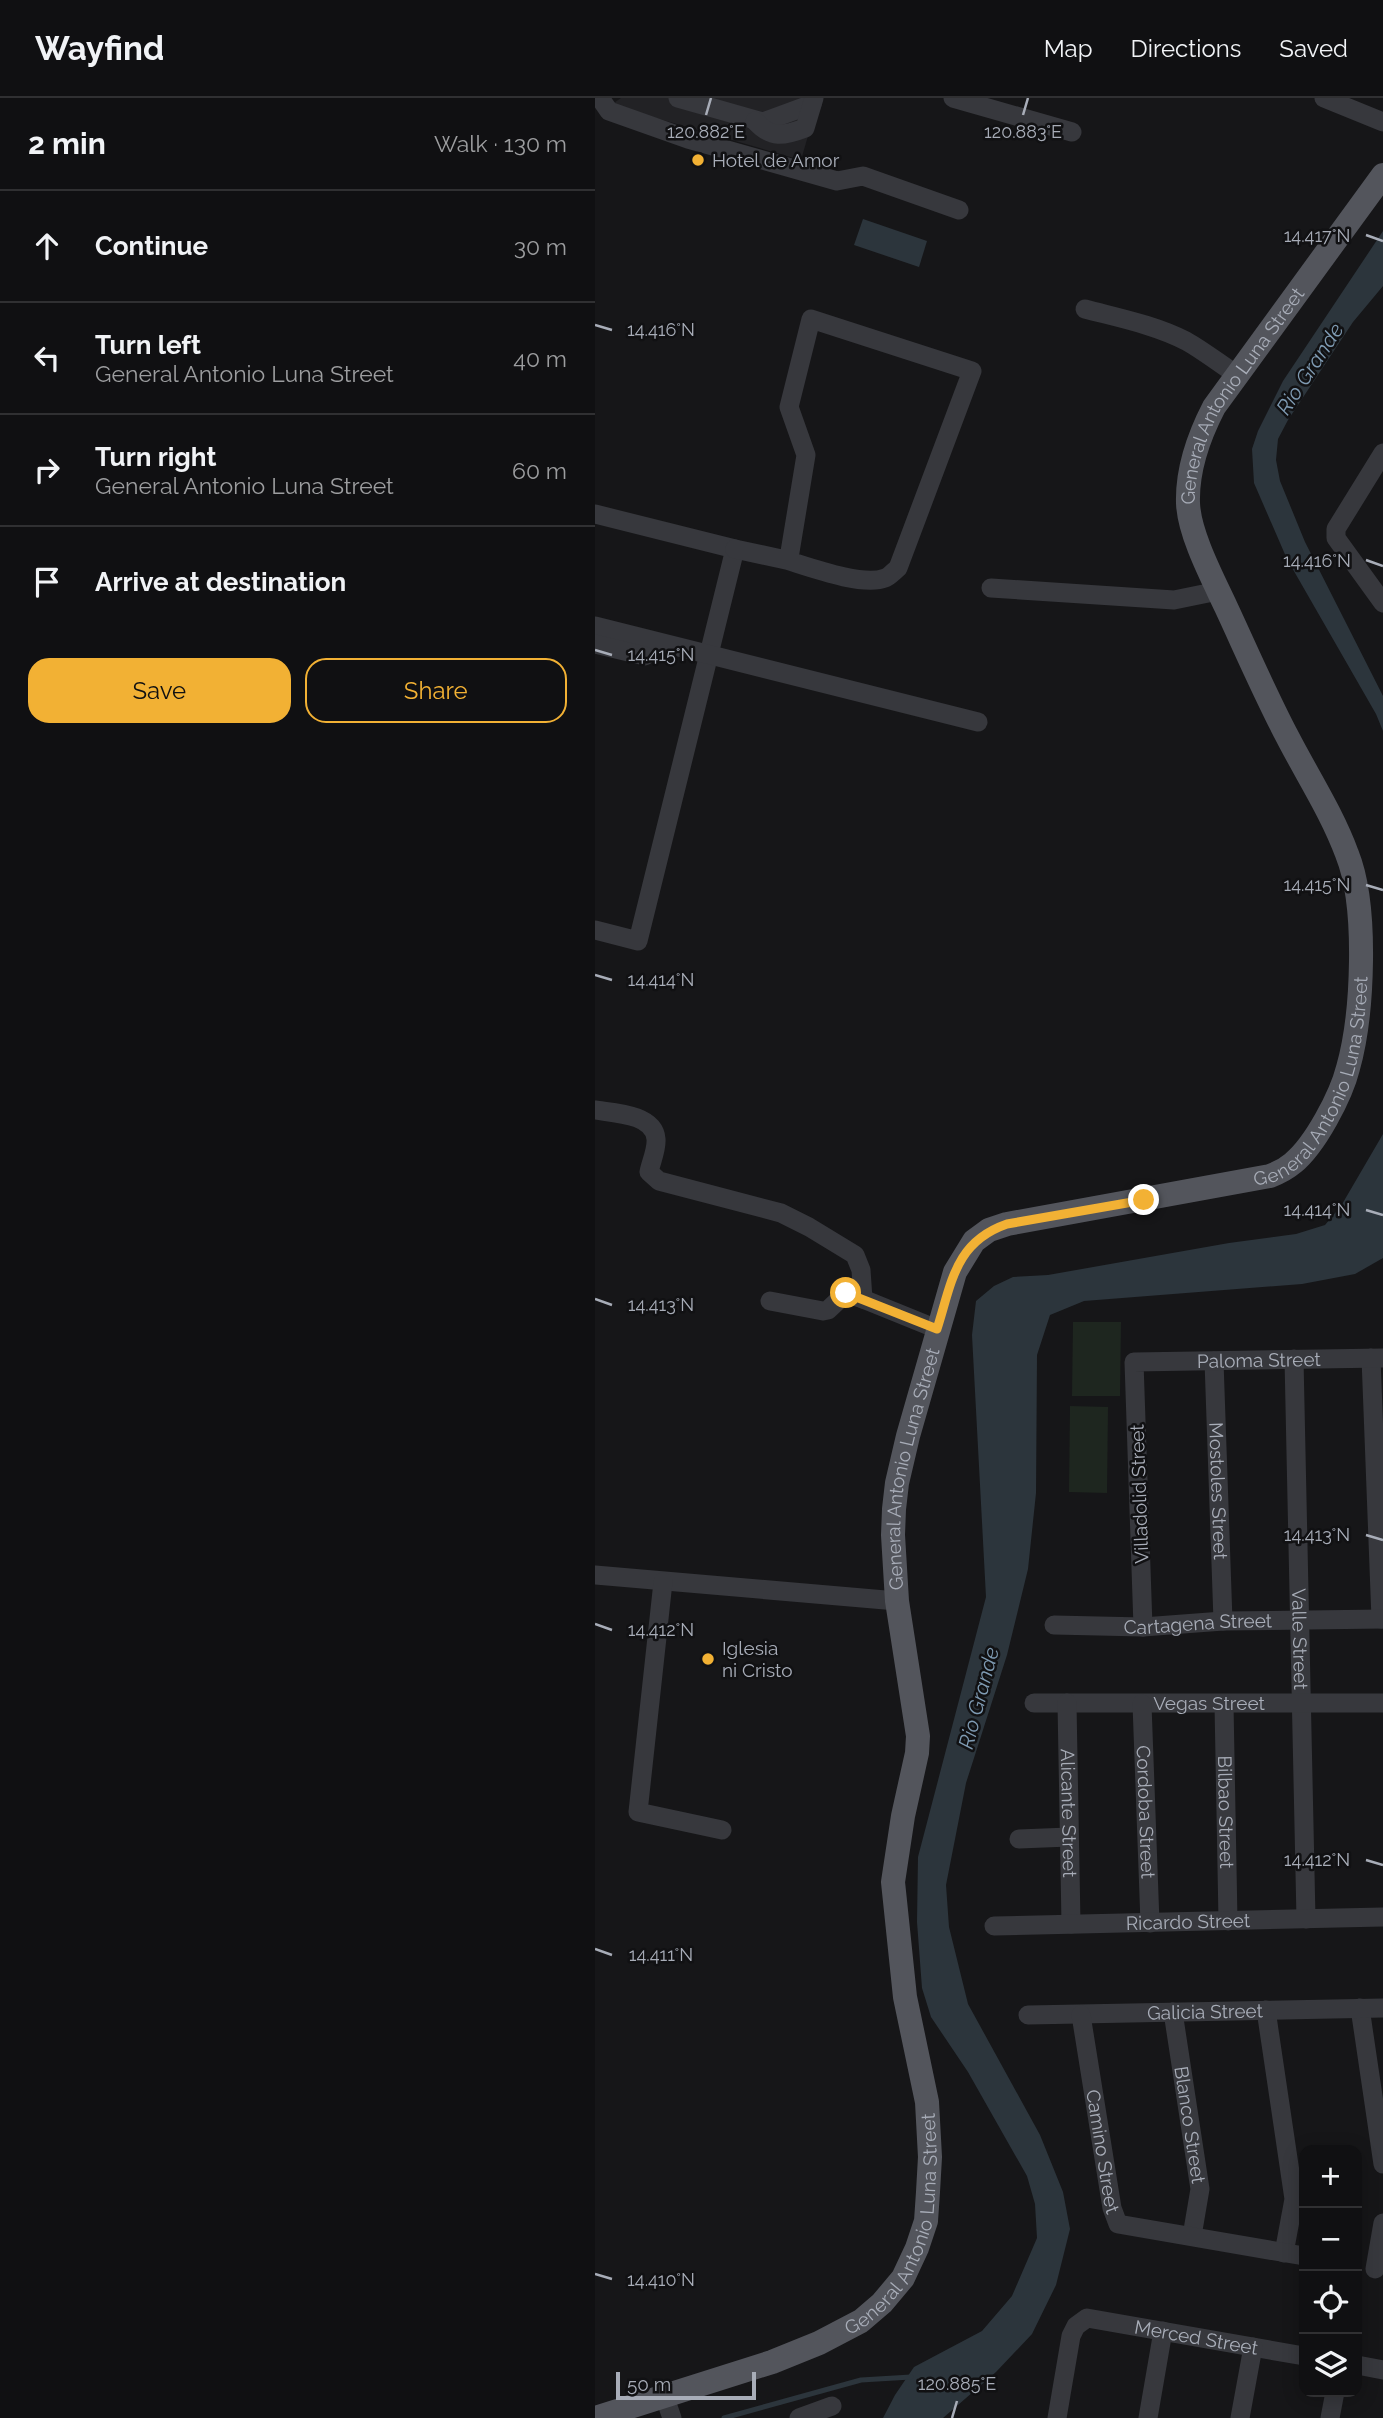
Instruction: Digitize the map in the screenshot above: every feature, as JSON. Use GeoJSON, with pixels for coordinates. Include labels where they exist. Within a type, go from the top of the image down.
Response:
{"type":"FeatureCollection","features":[{"type":"Feature","properties":{"kind":"main road","name":"General Antonio Luna Street"},"geometry":{"type":"LineString","coordinates":[[595,2418],[668,2407],[819,2343],[861,2321],[882,2303],[903,2277],[926,2221],[930,2157],[927,2102],[905,1997],[894,1904],[896,1852],[913,1774],[918,1736],[897,1601],[893,1535],[897,1483],[937,1329],[955,1272],[974,1241],[989,1230],[1007,1224],[1270,1176],[1295,1162],[1320,1128],[1345,1080],[1354,1042],[1360,980],[1360,925],[1355,878],[1347,854],[1285,733],[1207,568],[1188,506],[1189,486],[1203,429],[1214,407],[1383,175]]}},
{"type":"Feature","properties":{"kind":"street"},"geometry":{"type":"LineString","coordinates":[[600,98],[609,111],[688,139],[837,181],[863,176],[958,210]]}},
{"type":"Feature","properties":{"kind":"street"},"geometry":{"type":"LineString","coordinates":[[678,98],[763,122],[813,101]]}},
{"type":"Feature","properties":{"kind":"street"},"geometry":{"type":"LineString","coordinates":[[953,98],[1072,132]]}},
{"type":"Feature","properties":{"kind":"street"},"geometry":{"type":"LineString","coordinates":[[1324,98],[1383,122]]}},
{"type":"Feature","properties":{"kind":"street"},"geometry":{"type":"LineString","coordinates":[[1085,309],[1145,324],[1169,334],[1237,375]]}},
{"type":"Feature","properties":{"kind":"street"},"geometry":{"type":"LineString","coordinates":[[595,514],[786,560],[843,578],[885,579],[898,568],[972,371],[811,319],[789,407],[806,455],[790,552],[786,560]]}},
{"type":"Feature","properties":{"kind":"street"},"geometry":{"type":"LineString","coordinates":[[1382,456],[1336,529],[1336,538],[1383,603]]}},
{"type":"Feature","properties":{"kind":"street"},"geometry":{"type":"LineString","coordinates":[[595,930],[638,941],[735,549]]}},
{"type":"Feature","properties":{"kind":"street"},"geometry":{"type":"LineString","coordinates":[[991,588],[1174,600],[1218,590]]}},
{"type":"Feature","properties":{"kind":"street"},"geometry":{"type":"LineString","coordinates":[[595,626],[978,722]]}},
{"type":"Feature","properties":{"kind":"street"},"geometry":{"type":"LineString","coordinates":[[595,644],[645,656]]}},
{"type":"Feature","properties":{"kind":"street"},"geometry":{"type":"LineString","coordinates":[[595,1110],[639,1118],[653,1128],[657,1141],[649,1172],[659,1181],[781,1213],[855,1255],[860,1270],[863,1299]]}},
{"type":"Feature","properties":{"kind":"street"},"geometry":{"type":"LineString","coordinates":[[770,1301],[823,1311],[828,1310],[846,1293],[937,1329]]}},
{"type":"Feature","properties":{"kind":"street"},"geometry":{"type":"LineString","coordinates":[[1377,1358],[1382,1619]]}},
{"type":"Feature","properties":{"kind":"street","name":"Paloma Street"},"geometry":{"type":"LineString","coordinates":[[1134,1362],[1377,1358]]}},
{"type":"Feature","properties":{"kind":"street","name":"Valle Street"},"geometry":{"type":"LineString","coordinates":[[1294,1359],[1306,1919]]}},
{"type":"Feature","properties":{"kind":"street","name":"Mostoles Street"},"geometry":{"type":"LineString","coordinates":[[1214,1361],[1223,1621]]}},
{"type":"Feature","properties":{"kind":"street","name":"Villadolid Street"},"geometry":{"type":"LineString","coordinates":[[1134,1362],[1143,1627]]}},
{"type":"Feature","properties":{"kind":"street"},"geometry":{"type":"LineString","coordinates":[[595,1576],[897,1601]]}},
{"type":"Feature","properties":{"kind":"street"},"geometry":{"type":"LineString","coordinates":[[663,1582],[638,1812],[722,1830]]}},
{"type":"Feature","properties":{"kind":"street","name":"Cartagena Street"},"geometry":{"type":"LineString","coordinates":[[1054,1625],[1143,1627],[1223,1621],[1382,1619]]}},
{"type":"Feature","properties":{"kind":"street","name":"Vegas Street"},"geometry":{"type":"LineString","coordinates":[[1034,1703],[1383,1703]]}},
{"type":"Feature","properties":{"kind":"street","name":"Alicante Street"},"geometry":{"type":"LineString","coordinates":[[1067,1703],[1071,1924]]}},
{"type":"Feature","properties":{"kind":"street","name":"Cordoba Street"},"geometry":{"type":"LineString","coordinates":[[1142,1704],[1150,1923]]}},
{"type":"Feature","properties":{"kind":"street","name":"Bilbao Street"},"geometry":{"type":"LineString","coordinates":[[1224,1704],[1228,1921]]}},
{"type":"Feature","properties":{"kind":"street"},"geometry":{"type":"LineString","coordinates":[[1020,1839],[1069,1837]]}},
{"type":"Feature","properties":{"kind":"street","name":"Ricardo Street"},"geometry":{"type":"LineString","coordinates":[[994,1926],[1383,1917]]}},
{"type":"Feature","properties":{"kind":"street"},"geometry":{"type":"LineString","coordinates":[[1360,2008],[1383,2164]]}},
{"type":"Feature","properties":{"kind":"street","name":"Galicia Street"},"geometry":{"type":"LineString","coordinates":[[1028,2015],[1383,2008]]}},
{"type":"Feature","properties":{"kind":"street"},"geometry":{"type":"LineString","coordinates":[[1266,2010],[1294,2199],[1284,2253]]}},
{"type":"Feature","properties":{"kind":"street","name":"Blanco Street"},"geometry":{"type":"LineString","coordinates":[[1173,2012],[1200,2189],[1192,2236]]}},
{"type":"Feature","properties":{"kind":"street","name":"Camino Street"},"geometry":{"type":"LineString","coordinates":[[1081,2015],[1112,2208],[1118,2224],[1299,2255]]}},
{"type":"Feature","properties":{"kind":"street"},"geometry":{"type":"LineString","coordinates":[[1372,2268],[1383,2223]]}},
{"type":"Feature","properties":{"kind":"street","name":"Merced Street"},"geometry":{"type":"LineString","coordinates":[[1056,2418],[1071,2336],[1076,2326],[1087,2318],[1299,2355]]}},
{"type":"Feature","properties":{"kind":"street"},"geometry":{"type":"LineString","coordinates":[[1148,2418],[1163,2330]]}},
{"type":"Feature","properties":{"kind":"street"},"geometry":{"type":"LineString","coordinates":[[1240,2418],[1252,2347]]}},
{"type":"Feature","properties":{"kind":"street"},"geometry":{"type":"LineString","coordinates":[[1362,2366],[1383,2370]]}},
{"type":"Feature","properties":{"kind":"street"},"geometry":{"type":"LineString","coordinates":[[1330,2418],[1334,2397]]}},
{"type":"Feature","properties":{"kind":"street"},"geometry":{"type":"LineString","coordinates":[[799,2418],[832,2406]]}},
{"type":"Feature","properties":{"kind":"shaded area"},"geometry":{"type":"Polygon","coordinates":[[[621,98],[819,98],[801,160],[611,105],[621,98]]]}},
{"type":"Feature","properties":{"kind":"shaded area"},"geometry":{"type":"Polygon","coordinates":[[[1073,1322],[1121,1322],[1120,1396],[1072,1396],[1073,1322]]]}},
{"type":"Feature","properties":{"kind":"shaded area"},"geometry":{"type":"Polygon","coordinates":[[[1070,1406],[1108,1407],[1107,1493],[1069,1492],[1070,1406]]]}},
{"type":"Feature","properties":{"kind":"water"},"geometry":{"type":"Polygon","coordinates":[[[863,219],[927,241],[919,267],[854,245],[863,219]]]}},
{"type":"Feature","properties":{"kind":"water","name":"Rio Grande"},"geometry":{"type":"Polygon","coordinates":[[[1383,231],[1383,286],[1353,322],[1288,420],[1278,439],[1276,460],[1280,481],[1305,542],[1383,696],[1383,731],[1376,714],[1287,559],[1254,483],[1252,449],[1283,381],[1383,231]]]}},
{"type":"Feature","properties":{"kind":"water","name":"Rio Grande"},"geometry":{"type":"Polygon","coordinates":[[[1383,1134],[1383,1258],[1355,1274],[1302,1284],[1084,1301],[1050,1315],[1037,1355],[1036,1493],[1028,1569],[1007,1655],[966,1783],[946,1885],[949,1927],[968,2004],[1040,2135],[1063,2192],[1070,2229],[1056,2285],[1032,2334],[996,2372],[943,2418],[883,2418],[914,2367],[982,2331],[1012,2296],[1037,2238],[1035,2204],[1027,2176],[968,2072],[931,2017],[922,1988],[917,1922],[918,1857],[986,1597],[972,1335],[976,1301],[994,1286],[1013,1277],[1048,1275],[1296,1234],[1325,1225],[1341,1206],[1383,1134]]]}},
{"type":"Feature","properties":{"kind":"waterway"},"geometry":{"type":"LineString","coordinates":[[724,2418],[861,2380],[911,2377]]}},
{"type":"Feature","properties":{"kind":"place","name":"Hotel de Amor"},"geometry":{"type":"Point","coordinates":[698,160]}},
{"type":"Feature","properties":{"kind":"place","name":"Iglesia ni Cristo"},"geometry":{"type":"Point","coordinates":[708,1659]}},
{"type":"Feature","properties":{"kind":"route"},"geometry":{"type":"LineString","coordinates":[[846,1293],[937,1329],[955,1272],[974,1241],[989,1230],[1007,1224],[1144,1200]]}}]}
